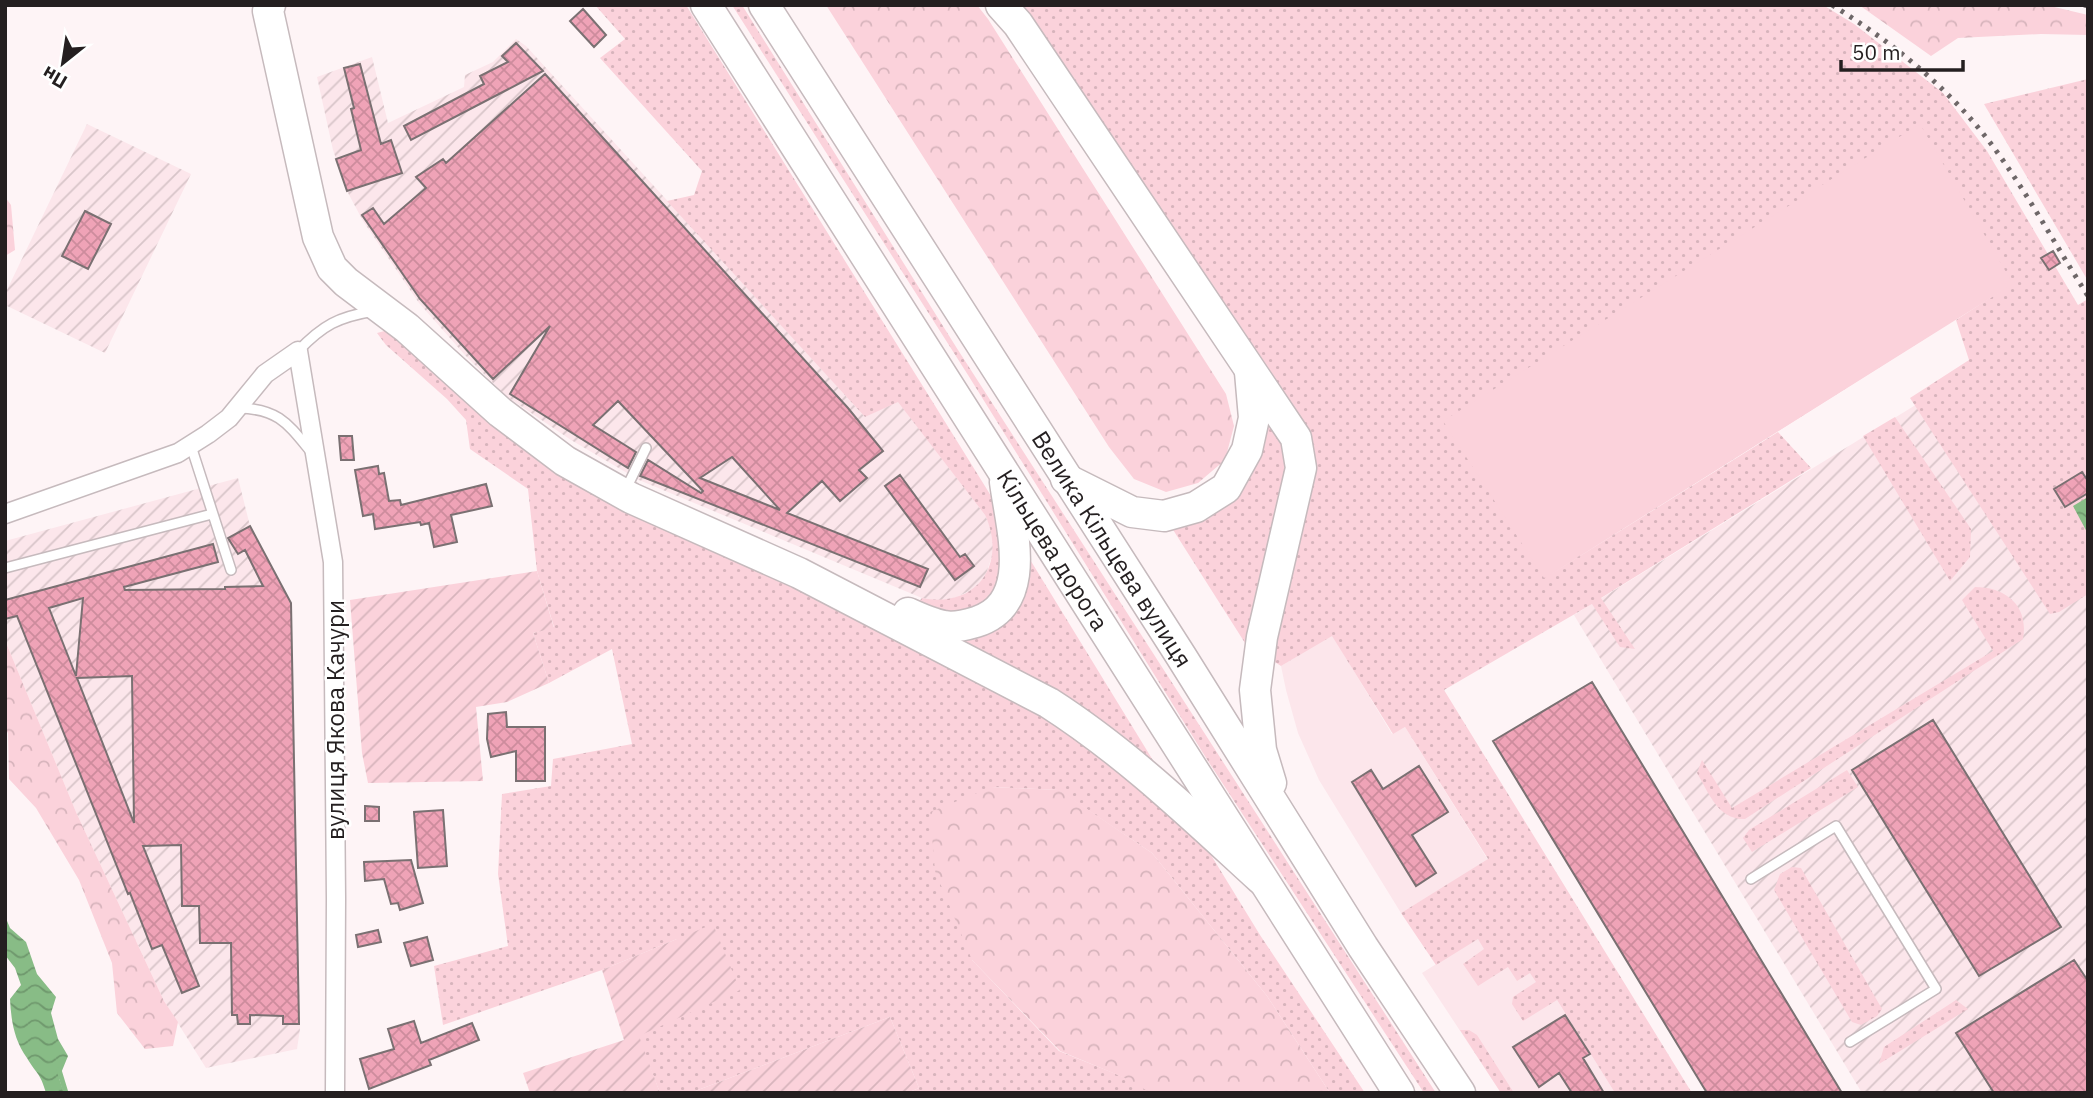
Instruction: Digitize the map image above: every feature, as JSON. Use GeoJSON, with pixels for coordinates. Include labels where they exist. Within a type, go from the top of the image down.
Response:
{"type":"FeatureCollection","features":[{"type":"Feature","properties":{"kind":"highway"},"geometry":{"type":"LineString","coordinates":[[270,5],[268,11],[317,237],[332,268],[346,282],[407,328],[500,412],[565,461],[623,494],[799,573],[1037,697],[1072,718],[1161,788],[1261,879]]}},
{"type":"Feature","properties":{"kind":"highway","name":"Кільцева дорога"},"geometry":{"type":"LineString","coordinates":[[706,5],[1399,1093]]}},
{"type":"Feature","properties":{"kind":"highway","name":"Велика Кільцева вулиця"},"geometry":{"type":"LineString","coordinates":[[764,5],[1181,656],[1283,821],[1460,1093]]}},
{"type":"Feature","properties":{"kind":"highway"},"geometry":{"type":"LineString","coordinates":[[1001,5],[1018,24],[1296,438],[1301,468],[1262,637],[1255,690],[1261,750],[1283,821]]}},
{"type":"Feature","properties":{"kind":"highway"},"geometry":{"type":"LineString","coordinates":[[1066,479],[1132,512],[1164,516],[1196,507],[1226,488],[1247,450],[1254,418],[1250,368]]}},
{"type":"Feature","properties":{"kind":"highway"},"geometry":{"type":"LineString","coordinates":[[799,573],[945,626],[967,625],[984,620],[1002,608],[1013,590],[1015,566],[1004,472]]}},
{"type":"Feature","properties":{"kind":"street"},"geometry":{"type":"LineString","coordinates":[[5,514],[178,453],[191,446],[229,418],[265,374],[298,351]]}},
{"type":"Feature","properties":{"kind":"street","name":"вулиця Якова Качури"},"geometry":{"type":"LineString","coordinates":[[298,351],[333,562],[335,1093]]}},
{"type":"Feature","properties":{"kind":"lane"},"geometry":{"type":"LineString","coordinates":[[298,351],[333,321],[347,315],[382,309]]}},
{"type":"Feature","properties":{"kind":"lane"},"geometry":{"type":"LineString","coordinates":[[237,408],[260,408],[278,416],[316,458]]}},
{"type":"Feature","properties":{"kind":"lane"},"geometry":{"type":"LineString","coordinates":[[191,446],[231,570]]}},
{"type":"Feature","properties":{"kind":"lane"},"geometry":{"type":"LineString","coordinates":[[623,494],[646,449]]}},
{"type":"Feature","properties":{"kind":"lane"},"geometry":{"type":"LineString","coordinates":[[5,568],[212,514]]}},
{"type":"Feature","properties":{"kind":"lane"},"geometry":{"type":"LineString","coordinates":[[1751,879],[1836,826],[1936,989],[1850,1042]]}},
{"type":"Feature","properties":{"kind":"shaded area"},"geometry":{"type":"Polygon","coordinates":[[[516,39],[526,46],[865,417],[898,401],[985,515],[993,533],[994,550],[986,574],[975,588],[940,602],[922,598],[639,480],[571,440],[506,396],[419,303],[363,221],[347,191],[333,150],[317,77],[372,57],[388,123],[464,87],[465,75],[493,62],[516,39]]]}},
{"type":"Feature","properties":{"kind":"shaded area"},"geometry":{"type":"Polygon","coordinates":[[[87,124],[191,174],[105,353],[5,305],[5,294],[87,124]]]}},
{"type":"Feature","properties":{"kind":"shaded area"},"geometry":{"type":"Polygon","coordinates":[[[2088,299],[2088,1093],[1862,1093],[1574,615],[2088,299]]]}},
{"type":"Feature","properties":{"kind":"shaded area"},"geometry":{"type":"Polygon","coordinates":[[[238,478],[250,526],[291,603],[300,1029],[297,1049],[206,1068],[164,1001],[76,812],[5,640],[5,541],[238,478]]]}},
{"type":"Feature","properties":{"kind":"shaded area"},"geometry":{"type":"Polygon","coordinates":[[[1332,635],[1392,734],[1405,727],[1488,860],[1401,913],[1319,780],[1298,733],[1286,690],[1281,666],[1332,635]]]}},
{"type":"Feature","properties":{"kind":"shaded area"},"geometry":{"type":"Polygon","coordinates":[[[1497,926],[1517,936],[1615,1093],[1501,1093],[1422,973],[1497,926]]]}},
{"type":"Feature","properties":{"kind":"green space"},"geometry":{"type":"Polygon","coordinates":[[[595,5],[686,5],[1260,935],[1365,1093],[1330,1093],[1267,996],[1152,853],[1058,790],[992,787],[972,960],[1059,1051],[1131,1080],[1153,1093],[907,1093],[919,1088],[890,1017],[690,1093],[660,1093],[638,1036],[677,939],[602,970],[443,1025],[434,966],[508,946],[498,874],[502,794],[551,786],[553,759],[632,744],[612,649],[549,683],[533,633],[554,627],[537,571],[528,489],[470,449],[466,420],[447,399],[386,345],[377,333],[392,329],[491,414],[892,632],[922,598],[941,600],[958,597],[972,589],[989,566],[992,550],[991,533],[985,515],[898,402],[865,417],[667,201],[694,195],[702,171],[600,58],[625,39],[595,5]]]}},
{"type":"Feature","properties":{"kind":"green space"},"geometry":{"type":"Polygon","coordinates":[[[732,5],[742,5],[958,350],[1436,1093],[1424,1093],[1208,761],[968,375],[732,5]]]}},
{"type":"Feature","properties":{"kind":"green space"},"geometry":{"type":"Polygon","coordinates":[[[826,5],[977,5],[988,19],[1226,394],[1234,426],[1225,460],[1198,483],[1166,492],[1134,479],[1109,447],[826,5]]]}},
{"type":"Feature","properties":{"kind":"green space"},"geometry":{"type":"Polygon","coordinates":[[[1019,5],[1823,5],[1854,24],[1943,93],[1987,151],[2078,305],[2088,299],[2088,594],[2059,612],[2050,614],[1910,398],[1969,360],[1956,320],[2013,283],[1545,578],[1778,432],[1811,468],[1601,598],[1635,649],[1620,647],[1592,604],[1444,690],[1692,1093],[1615,1093],[1557,1000],[1523,1021],[1512,1004],[1513,997],[1536,982],[1530,973],[1517,981],[1508,967],[1478,986],[1463,964],[1484,949],[1478,939],[1436,965],[1401,913],[1488,859],[1405,727],[1393,734],[1332,636],[1281,666],[1270,659],[1308,438],[1267,366],[1019,5]]]}},
{"type":"Feature","properties":{"kind":"green space"},"geometry":{"type":"Polygon","coordinates":[[[1859,5],[2046,5],[2088,15],[2088,35],[1958,38],[1931,56],[1859,5]]]}},
{"type":"Feature","properties":{"kind":"green space"},"geometry":{"type":"Polygon","coordinates":[[[2088,79],[2088,281],[1984,104],[2088,79]]]}},
{"type":"Feature","properties":{"kind":"green space"},"geometry":{"type":"Polygon","coordinates":[[[1920,124],[2013,284],[1544,578],[1443,421],[1920,124]]]}},
{"type":"Feature","properties":{"kind":"green space"},"geometry":{"type":"Polygon","coordinates":[[[5,197],[11,205],[15,250],[5,256],[5,197]]]}},
{"type":"Feature","properties":{"kind":"green space"},"geometry":{"type":"Polygon","coordinates":[[[1264,415],[1287,448],[1287,484],[1254,603],[1252,654],[1170,525],[1208,519],[1239,497],[1253,473],[1264,439],[1264,415]]]}},
{"type":"Feature","properties":{"kind":"green space"},"geometry":{"type":"Polygon","coordinates":[[[1895,417],[1971,529],[1970,557],[1950,581],[1863,436],[1895,417]]]}},
{"type":"Feature","properties":{"kind":"green space"},"geometry":{"type":"Polygon","coordinates":[[[537,571],[554,628],[533,633],[549,683],[507,702],[476,707],[483,781],[368,783],[362,753],[350,600],[537,571]]]}},
{"type":"Feature","properties":{"kind":"green space"},"geometry":{"type":"Polygon","coordinates":[[[1975,587],[1996,590],[2013,601],[2022,617],[2023,639],[1745,819],[1728,815],[1715,804],[1697,773],[1702,760],[1732,808],[1993,651],[1962,600],[1975,587]]]}},
{"type":"Feature","properties":{"kind":"green space"},"geometry":{"type":"Polygon","coordinates":[[[5,640],[76,812],[164,1001],[178,1022],[173,1046],[145,1049],[117,1013],[112,963],[79,880],[36,808],[9,779],[8,733],[5,729],[5,640]]]}},
{"type":"Feature","properties":{"kind":"green space"},"geometry":{"type":"Polygon","coordinates":[[[1847,770],[1858,787],[1752,852],[1743,838],[1749,830],[1847,770]]]}},
{"type":"Feature","properties":{"kind":"green space"},"geometry":{"type":"Polygon","coordinates":[[[992,787],[1059,790],[1152,853],[1267,996],[1330,1093],[1151,1093],[1125,1078],[1060,1051],[972,960],[935,871],[930,812],[992,787]]]}},
{"type":"Feature","properties":{"kind":"green space"},"geometry":{"type":"Polygon","coordinates":[[[1792,867],[1801,868],[1882,1009],[1877,1016],[1861,1025],[1852,1022],[1774,890],[1780,874],[1792,867]]]}},
{"type":"Feature","properties":{"kind":"green space"},"geometry":{"type":"Polygon","coordinates":[[[713,924],[740,990],[639,1036],[660,1093],[530,1093],[523,1073],[624,1040],[602,970],[713,924]]]}},
{"type":"Feature","properties":{"kind":"green space"},"geometry":{"type":"Polygon","coordinates":[[[1956,1000],[1968,1009],[1879,1064],[1884,1047],[1956,1000]]]}},
{"type":"Feature","properties":{"kind":"green space"},"geometry":{"type":"Polygon","coordinates":[[[890,1017],[919,1088],[907,1093],[690,1093],[890,1017]]]}},
{"type":"Feature","properties":{"kind":"green space"},"geometry":{"type":"Polygon","coordinates":[[[1460,1030],[1469,1030],[1477,1035],[1514,1093],[1501,1093],[1460,1030]]]}},
{"type":"Feature","properties":{"kind":"water"},"geometry":{"type":"Polygon","coordinates":[[[2088,497],[2088,534],[2073,506],[2088,497]]]}},
{"type":"Feature","properties":{"kind":"water"},"geometry":{"type":"Polygon","coordinates":[[[5,916],[10,928],[26,942],[37,974],[56,997],[51,1013],[58,1039],[68,1056],[59,1078],[64,1093],[46,1093],[40,1077],[16,1037],[10,999],[21,985],[15,968],[5,955],[5,916]]]}},
{"type":"Feature","properties":{"kind":"building"},"geometry":{"type":"Polygon","coordinates":[[[583,9],[606,35],[594,47],[570,21],[583,9]]]}},
{"type":"Feature","properties":{"kind":"building"},"geometry":{"type":"Polygon","coordinates":[[[516,43],[543,71],[411,140],[404,126],[484,84],[480,76],[508,62],[502,56],[516,43]]]}},
{"type":"Feature","properties":{"kind":"building"},"geometry":{"type":"Polygon","coordinates":[[[360,64],[381,144],[391,140],[402,173],[347,191],[336,159],[361,150],[344,68],[360,64]]]}},
{"type":"Feature","properties":{"kind":"building"},"geometry":{"type":"Polygon","coordinates":[[[545,74],[848,408],[883,451],[859,470],[867,478],[840,501],[822,481],[787,513],[928,569],[920,587],[640,476],[648,460],[701,493],[703,491],[618,401],[593,425],[636,452],[628,468],[510,394],[550,326],[493,379],[420,299],[362,215],[373,208],[384,224],[426,188],[416,177],[443,159],[446,163],[545,74]],[[732,457],[700,478],[780,510],[732,457]]]}},
{"type":"Feature","properties":{"kind":"building"},"geometry":{"type":"Polygon","coordinates":[[[85,211],[111,224],[88,269],[62,256],[85,211]]]}},
{"type":"Feature","properties":{"kind":"building"},"geometry":{"type":"Polygon","coordinates":[[[2053,251],[2060,263],[2049,270],[2041,258],[2053,251]]]}},
{"type":"Feature","properties":{"kind":"building"},"geometry":{"type":"Polygon","coordinates":[[[339,436],[352,436],[354,460],[341,460],[339,436]]]}},
{"type":"Feature","properties":{"kind":"building"},"geometry":{"type":"Polygon","coordinates":[[[378,466],[379,474],[384,473],[389,501],[400,500],[401,505],[486,484],[492,506],[451,515],[457,542],[434,547],[429,523],[375,529],[373,514],[363,516],[355,470],[378,466]]]}},
{"type":"Feature","properties":{"kind":"building"},"geometry":{"type":"Polygon","coordinates":[[[2082,472],[2088,481],[2088,493],[2065,507],[2054,489],[2082,472]]]}},
{"type":"Feature","properties":{"kind":"building"},"geometry":{"type":"Polygon","coordinates":[[[900,475],[960,557],[965,554],[974,566],[955,580],[885,486],[900,475]]]}},
{"type":"Feature","properties":{"kind":"building"},"geometry":{"type":"Polygon","coordinates":[[[250,526],[291,603],[299,1024],[283,1024],[283,1016],[250,1015],[250,1024],[238,1024],[237,1015],[232,1015],[231,943],[200,943],[199,906],[182,906],[181,845],[143,846],[199,986],[182,993],[162,945],[152,949],[17,616],[5,619],[5,600],[213,544],[218,562],[124,587],[125,590],[263,586],[245,550],[238,554],[228,538],[250,526]],[[83,598],[49,608],[76,676],[83,598]],[[132,676],[77,678],[134,823],[132,676]]]}},
{"type":"Feature","properties":{"kind":"building"},"geometry":{"type":"Polygon","coordinates":[[[1592,682],[1842,1093],[1707,1093],[1493,741],[1592,682]]]}},
{"type":"Feature","properties":{"kind":"building"},"geometry":{"type":"Polygon","coordinates":[[[506,712],[507,727],[545,727],[545,781],[516,781],[516,751],[491,757],[487,739],[488,714],[506,712]]]}},
{"type":"Feature","properties":{"kind":"building"},"geometry":{"type":"Polygon","coordinates":[[[1933,720],[2061,927],[1979,976],[1852,770],[1933,720]]]}},
{"type":"Feature","properties":{"kind":"building"},"geometry":{"type":"Polygon","coordinates":[[[1419,766],[1448,812],[1412,835],[1436,873],[1416,886],[1352,782],[1371,770],[1383,789],[1419,766]]]}},
{"type":"Feature","properties":{"kind":"building"},"geometry":{"type":"Polygon","coordinates":[[[365,806],[379,807],[379,821],[365,821],[365,806]]]}},
{"type":"Feature","properties":{"kind":"building"},"geometry":{"type":"Polygon","coordinates":[[[443,810],[447,866],[418,868],[414,812],[443,810]]]}},
{"type":"Feature","properties":{"kind":"building"},"geometry":{"type":"Polygon","coordinates":[[[411,860],[423,903],[400,910],[398,903],[391,904],[384,879],[365,881],[364,862],[411,860]]]}},
{"type":"Feature","properties":{"kind":"building"},"geometry":{"type":"Polygon","coordinates":[[[378,930],[381,942],[358,947],[356,935],[378,930]]]}},
{"type":"Feature","properties":{"kind":"building"},"geometry":{"type":"Polygon","coordinates":[[[427,937],[433,960],[411,966],[404,943],[427,937]]]}},
{"type":"Feature","properties":{"kind":"building"},"geometry":{"type":"Polygon","coordinates":[[[2074,960],[2088,981],[2088,1093],[1994,1093],[1956,1033],[2074,960]]]}},
{"type":"Feature","properties":{"kind":"building"},"geometry":{"type":"Polygon","coordinates":[[[1565,1015],[1590,1054],[1583,1058],[1604,1093],[1572,1093],[1559,1073],[1539,1087],[1513,1047],[1565,1015]]]}},
{"type":"Feature","properties":{"kind":"building"},"geometry":{"type":"Polygon","coordinates":[[[414,1021],[421,1043],[472,1023],[479,1040],[429,1060],[431,1065],[369,1089],[360,1059],[394,1049],[388,1029],[414,1021]]]}},
{"type":"Feature","properties":{"kind":"waterway"},"geometry":{"type":"LineString","coordinates":[[59,1070],[66,1093]]}},
{"type":"Feature","properties":{"kind":"railway"},"geometry":{"type":"LineString","coordinates":[[1832,5],[1903,55],[1966,114],[2013,176],[2088,296]]}},
{"type":"Feature","properties":{"kind":"railway"},"geometry":{"type":"LineString","coordinates":[[2084,5],[2088,6]]}}]}
